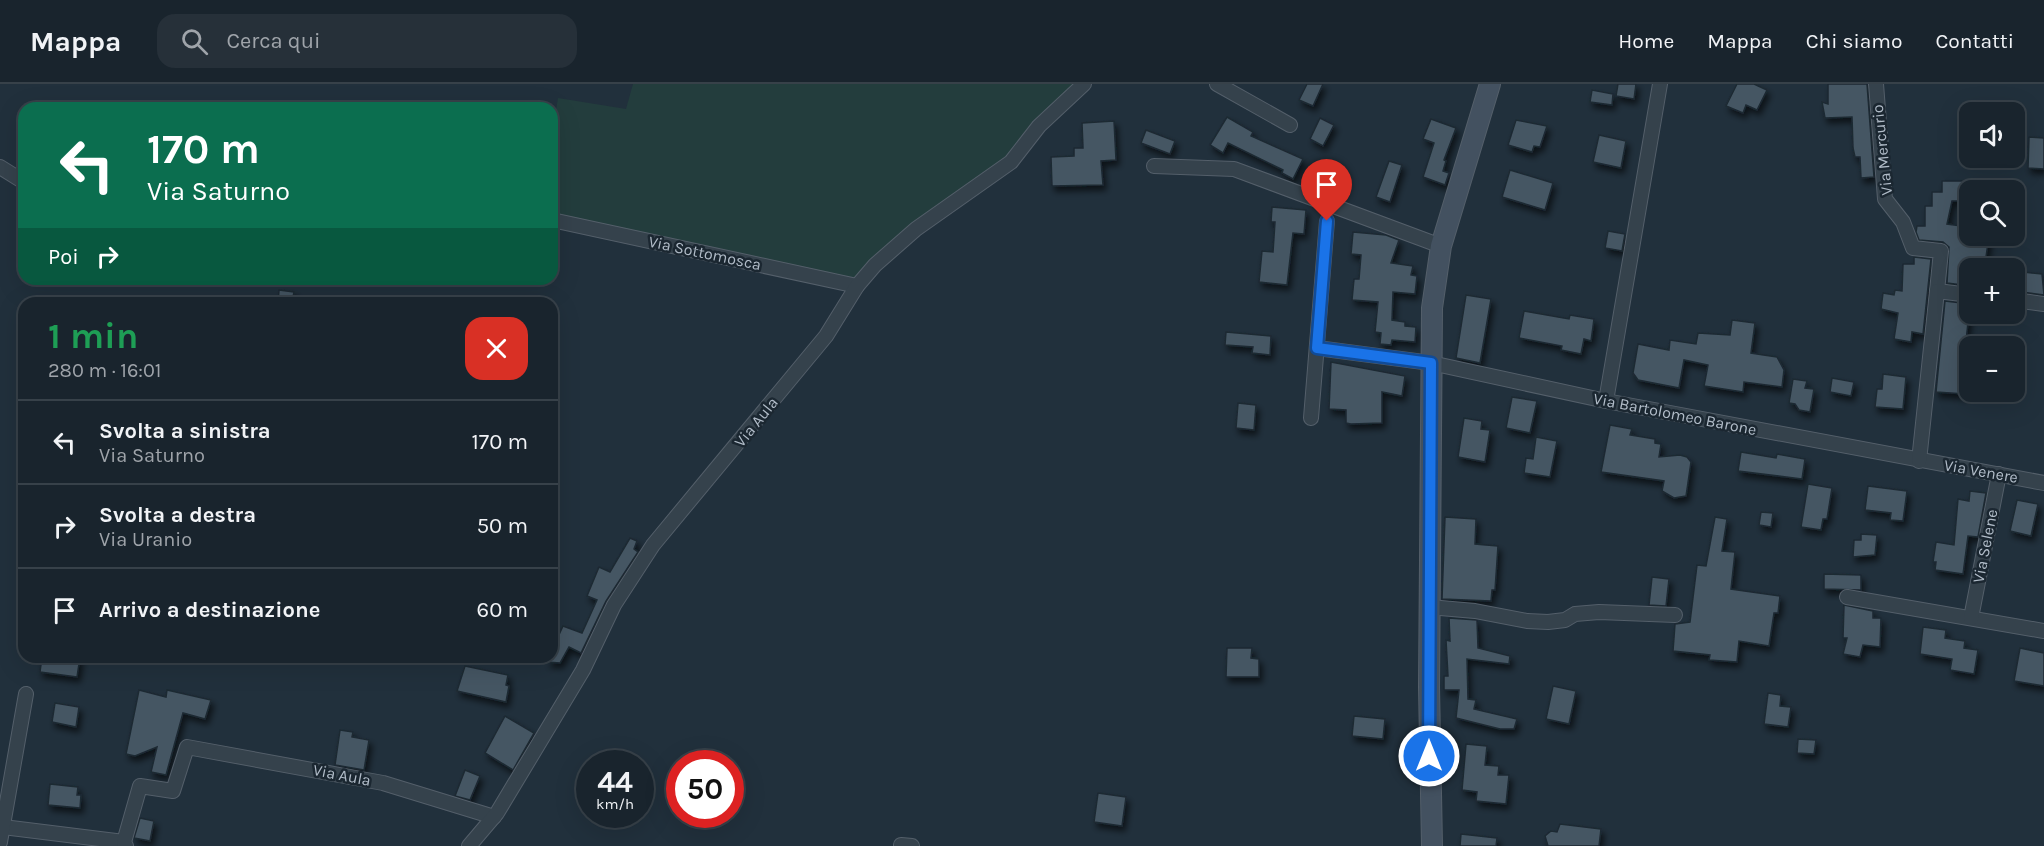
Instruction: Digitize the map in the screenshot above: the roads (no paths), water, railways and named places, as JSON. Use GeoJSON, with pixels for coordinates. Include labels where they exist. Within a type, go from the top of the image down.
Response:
{"type":"FeatureCollection","features":[{"type":"Feature","properties":{"kind":"main road"},"geometry":{"type":"LineString","coordinates":[[1432,846],[1429,802],[1429,607],[1432,308],[1441,246],[1490,84]]}},
{"type":"Feature","properties":{"kind":"street","name":"Via Aula"},"geometry":{"type":"LineString","coordinates":[[469,846],[494,817],[583,670],[614,605],[653,545],[826,336],[857,286],[875,265],[916,229],[1011,162],[1039,126],[1084,84]]}},
{"type":"Feature","properties":{"kind":"street"},"geometry":{"type":"LineString","coordinates":[[1217,84],[1290,125]]}},
{"type":"Feature","properties":{"kind":"street"},"geometry":{"type":"LineString","coordinates":[[1606,401],[1660,84]]}},
{"type":"Feature","properties":{"kind":"street","name":"Via Mercurio"},"geometry":{"type":"LineString","coordinates":[[1876,84],[1885,199],[1903,222],[1913,248],[1941,251],[1919,460]]}},
{"type":"Feature","properties":{"kind":"street"},"geometry":{"type":"LineString","coordinates":[[1154,166],[1234,169],[1441,246]]}},
{"type":"Feature","properties":{"kind":"street"},"geometry":{"type":"LineString","coordinates":[[0,167],[18,178]]}},
{"type":"Feature","properties":{"kind":"street","name":"Via Sottomosca"},"geometry":{"type":"LineString","coordinates":[[558,221],[857,286]]}},
{"type":"Feature","properties":{"kind":"street"},"geometry":{"type":"LineString","coordinates":[[1311,418],[1327,221]]}},
{"type":"Feature","properties":{"kind":"street"},"geometry":{"type":"LineString","coordinates":[[1937,291],[1959,294]]}},
{"type":"Feature","properties":{"kind":"street"},"geometry":{"type":"LineString","coordinates":[[2025,301],[2044,304]]}},
{"type":"Feature","properties":{"kind":"street","name":"Via Bartolomeo Barone"},"geometry":{"type":"LineString","coordinates":[[1317,348],[1431,363],[1606,401],[1919,460]]}},
{"type":"Feature","properties":{"kind":"street","name":"Via Venere"},"geometry":{"type":"LineString","coordinates":[[1919,460],[2044,483]]}},
{"type":"Feature","properties":{"kind":"street","name":"Via Selene"},"geometry":{"type":"LineString","coordinates":[[1971,618],[1999,474]]}},
{"type":"Feature","properties":{"kind":"street"},"geometry":{"type":"LineString","coordinates":[[1847,597],[2044,631]]}},
{"type":"Feature","properties":{"kind":"street"},"geometry":{"type":"LineString","coordinates":[[1429,607],[1548,622],[1565,620],[1575,614],[1599,612],[1675,615]]}},
{"type":"Feature","properties":{"kind":"street"},"geometry":{"type":"LineString","coordinates":[[0,842],[26,694]]}},
{"type":"Feature","properties":{"kind":"street","name":"Via Aula"},"geometry":{"type":"LineString","coordinates":[[125,844],[140,786],[173,791],[187,747],[383,783],[494,817]]}},
{"type":"Feature","properties":{"kind":"street"},"geometry":{"type":"LineString","coordinates":[[3,827],[125,844]]}}]}
